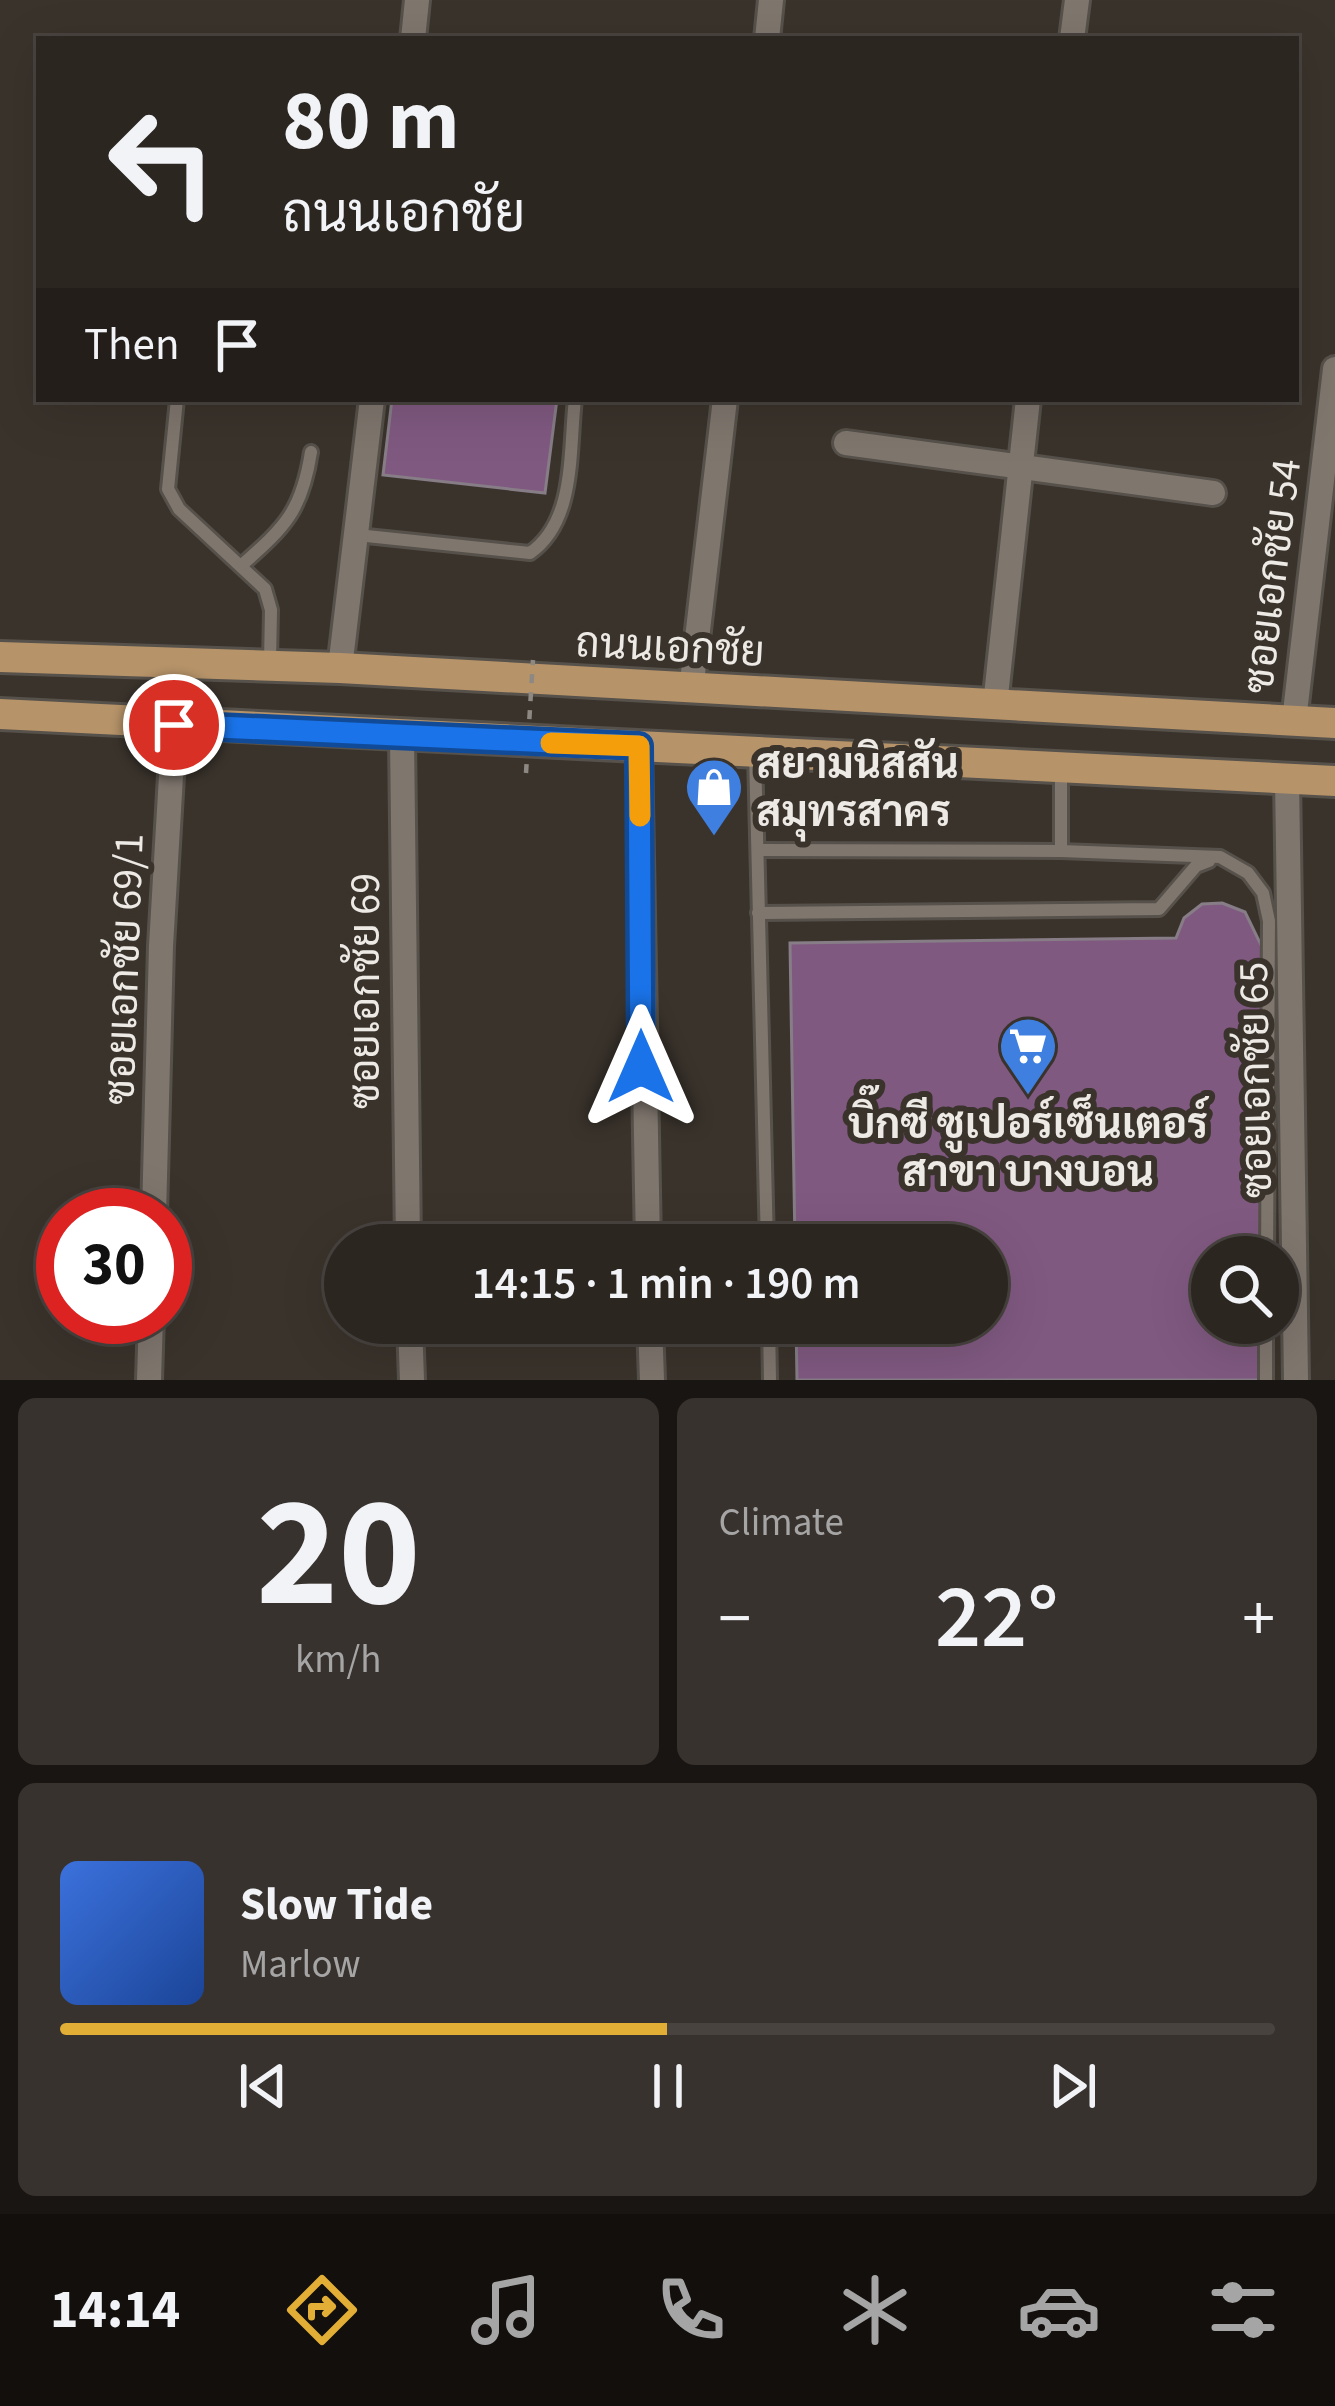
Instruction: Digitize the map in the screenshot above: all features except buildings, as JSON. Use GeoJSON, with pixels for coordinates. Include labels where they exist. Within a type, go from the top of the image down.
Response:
{"type":"FeatureCollection","features":[{"type":"Feature","properties":{"kind":"main road","name":"ถนนเอกชัย"},"geometry":{"type":"LineString","coordinates":[[0,657],[340,668],[1335,723]]}},
{"type":"Feature","properties":{"kind":"main road"},"geometry":{"type":"LineString","coordinates":[[0,714],[1335,781]]}},
{"type":"Feature","properties":{"kind":"street"},"geometry":{"type":"LineString","coordinates":[[412,36],[417,0]]}},
{"type":"Feature","properties":{"kind":"street"},"geometry":{"type":"LineString","coordinates":[[767,36],[771,0]]}},
{"type":"Feature","properties":{"kind":"street"},"geometry":{"type":"LineString","coordinates":[[1072,36],[1077,0]]}},
{"type":"Feature","properties":{"kind":"street","name":"ซอยเอกชัย 54"},"geometry":{"type":"LineString","coordinates":[[1294,721],[1335,369]]}},
{"type":"Feature","properties":{"kind":"street"},"geometry":{"type":"LineString","coordinates":[[340,668],[372,402]]}},
{"type":"Feature","properties":{"kind":"street"},"geometry":{"type":"LineString","coordinates":[[691,690],[725,402]]}},
{"type":"Feature","properties":{"kind":"street"},"geometry":{"type":"LineString","coordinates":[[995,705],[1028,402]]}},
{"type":"Feature","properties":{"kind":"street"},"geometry":{"type":"LineString","coordinates":[[846,443],[1213,493]]}},
{"type":"Feature","properties":{"kind":"street","name":"ซอยเอกชัย 69/1"},"geometry":{"type":"LineString","coordinates":[[155,1188],[161,946],[174,725]]}},
{"type":"Feature","properties":{"kind":"street","name":"ซอยเอกชัย 69"},"geometry":{"type":"LineString","coordinates":[[401,737],[407,1224]]}},
{"type":"Feature","properties":{"kind":"street"},"geometry":{"type":"LineString","coordinates":[[639,746],[648,1224]]}},
{"type":"Feature","properties":{"kind":"street","name":"ซอยเอกชัย 65"},"geometry":{"type":"LineString","coordinates":[[1287,778],[1296,1380]]}},
{"type":"Feature","properties":{"kind":"street"},"geometry":{"type":"LineString","coordinates":[[149,1380],[150,1344]]}},
{"type":"Feature","properties":{"kind":"street"},"geometry":{"type":"LineString","coordinates":[[411,1344],[412,1380]]}},
{"type":"Feature","properties":{"kind":"street"},"geometry":{"type":"LineString","coordinates":[[651,1344],[652,1380]]}},
{"type":"Feature","properties":{"kind":"lane"},"geometry":{"type":"LineString","coordinates":[[176,402],[168,489],[178,509],[265,589],[271,610],[270,667]]}},
{"type":"Feature","properties":{"kind":"lane"},"geometry":{"type":"LineString","coordinates":[[357,536],[530,553],[560,523],[575,402]]}},
{"type":"Feature","properties":{"kind":"lane"},"geometry":{"type":"LineString","coordinates":[[243,564],[292,516],[304,494],[311,452]]}},
{"type":"Feature","properties":{"kind":"lane"},"geometry":{"type":"LineString","coordinates":[[755,752],[766,1224]]}},
{"type":"Feature","properties":{"kind":"lane"},"geometry":{"type":"LineString","coordinates":[[1061,766],[1061,851]]}},
{"type":"Feature","properties":{"kind":"lane"},"geometry":{"type":"LineString","coordinates":[[758,850],[1220,857],[1248,873],[1263,893],[1269,921],[1267,1236]]}},
{"type":"Feature","properties":{"kind":"lane"},"geometry":{"type":"LineString","coordinates":[[758,913],[1159,909],[1196,866],[1220,857]]}},
{"type":"Feature","properties":{"kind":"lane"},"geometry":{"type":"LineString","coordinates":[[769,1344],[770,1380]]}},
{"type":"Feature","properties":{"kind":"lane"},"geometry":{"type":"LineString","coordinates":[[1266,1344],[1266,1380]]}},
{"type":"Feature","properties":{"kind":"path"},"geometry":{"type":"LineString","coordinates":[[526,773],[532,660]]}},
{"type":"Feature","properties":{"kind":"slow traffic"},"geometry":{"type":"LineString","coordinates":[[551,743],[639,746],[640,816]]}},
{"type":"Feature","properties":{"kind":"place","name":"สยามนิสสัน สมุทรสาคร"},"geometry":{"type":"Point","coordinates":[714,838]}},
{"type":"Feature","properties":{"kind":"place","name":"บิ๊กซี ซูเปอร์เซ็นเตอร์ สาขา บางบอน"},"geometry":{"type":"Point","coordinates":[1028,1097]}},
{"type":"Feature","properties":{"kind":"route"},"geometry":{"type":"LineString","coordinates":[[174,725],[639,746],[641,1067]]}}]}
